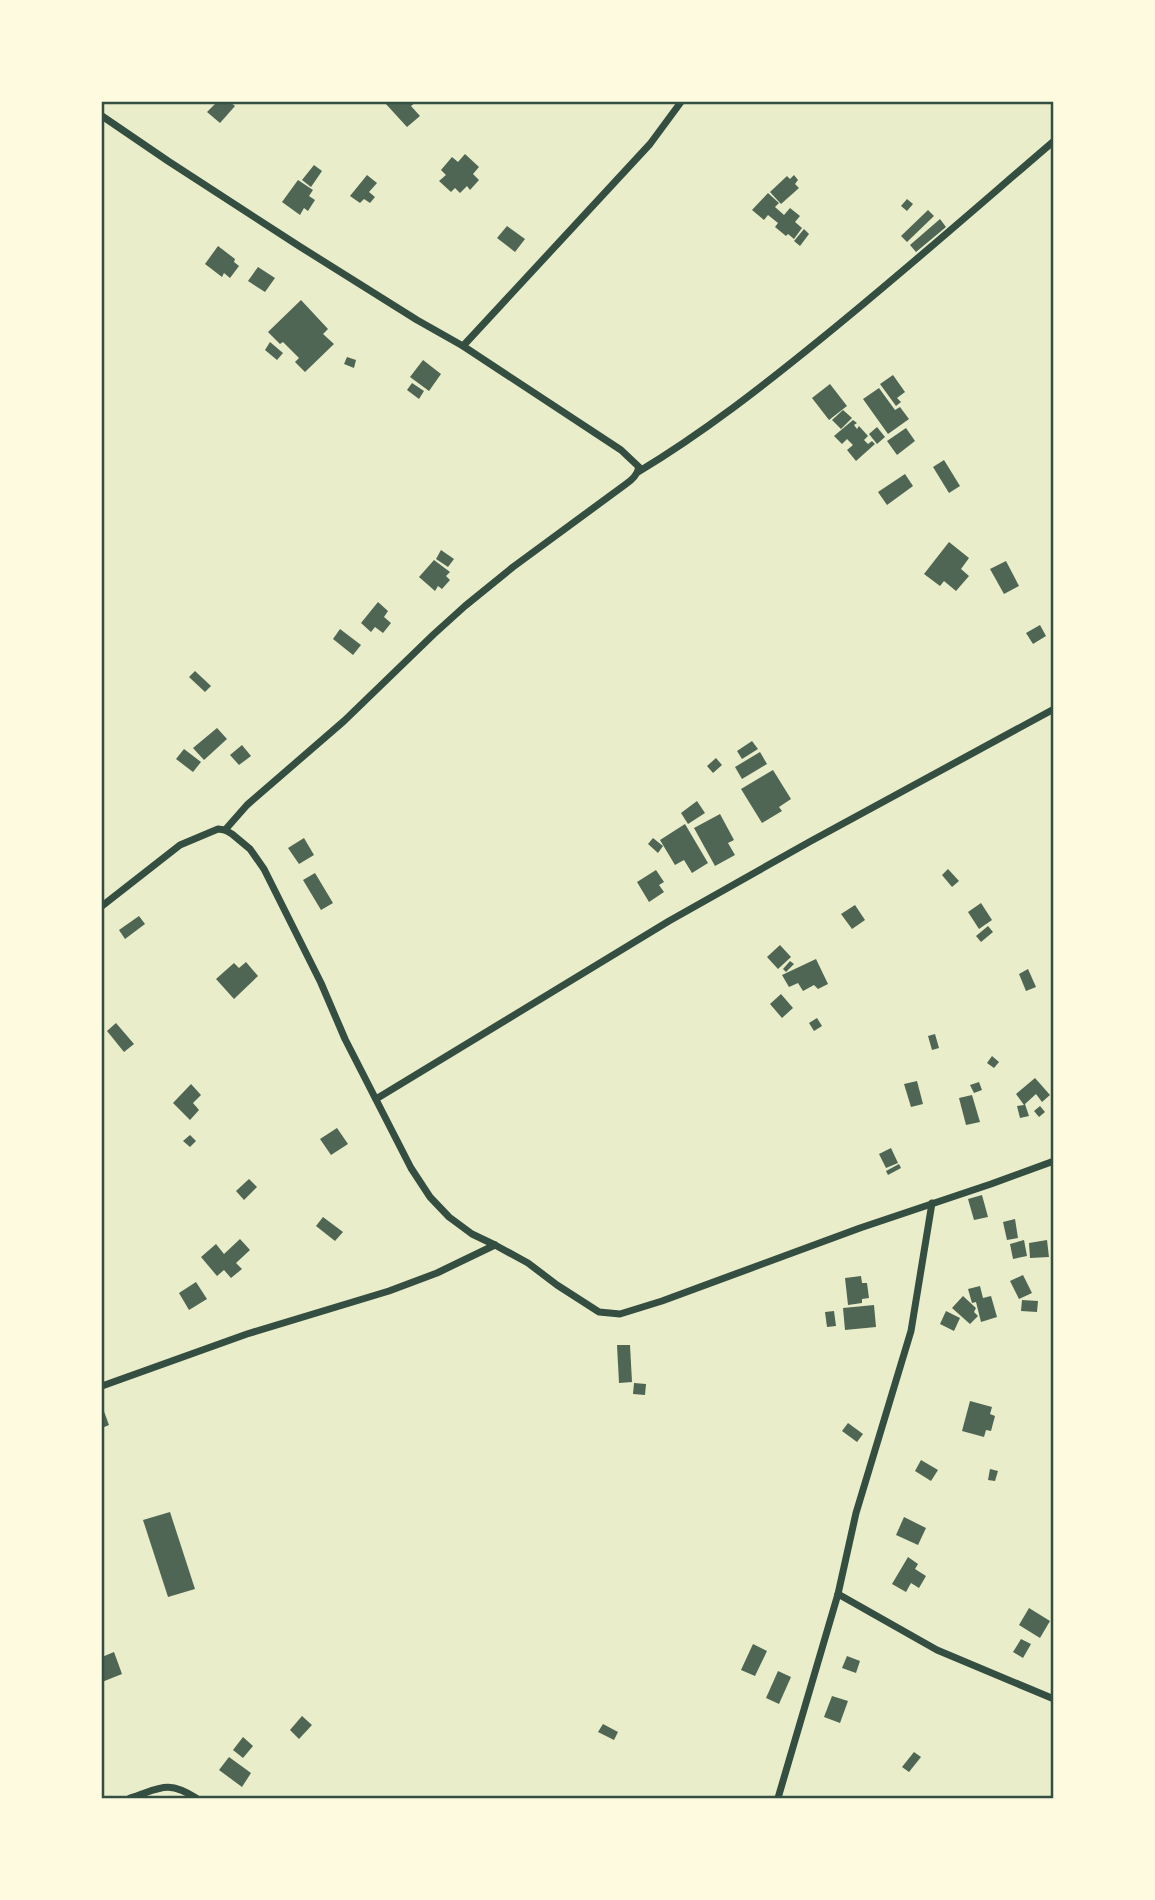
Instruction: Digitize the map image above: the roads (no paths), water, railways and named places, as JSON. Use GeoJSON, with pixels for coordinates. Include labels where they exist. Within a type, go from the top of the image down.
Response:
{"type":"FeatureCollection","features":[{"type":"Feature","properties":{"kind":"street"},"geometry":{"type":"LineString","coordinates":[[463,346],[650,144],[681,102]]}},
{"type":"Feature","properties":{"kind":"street"},"geometry":{"type":"LineString","coordinates":[[102,116],[299,246],[463,346],[621,450],[637,463],[638,472]]}},
{"type":"Feature","properties":{"kind":"street"},"geometry":{"type":"LineString","coordinates":[[225,830],[247,805],[344,721],[465,606],[513,567],[634,478],[638,472],[675,450],[774,378],[912,264],[1054,141]]}},
{"type":"Feature","properties":{"kind":"street"},"geometry":{"type":"LineString","coordinates":[[376,1099],[670,921],[1054,709]]}},
{"type":"Feature","properties":{"kind":"street"},"geometry":{"type":"LineString","coordinates":[[102,906],[180,845],[213,830],[225,830],[250,849],[264,869],[411,1168],[430,1197],[449,1217],[472,1234],[528,1264],[599,1312],[620,1314],[662,1301],[1054,1161]]}},
{"type":"Feature","properties":{"kind":"street"},"geometry":{"type":"LineString","coordinates":[[778,1798],[838,1594],[856,1513],[911,1331],[932,1203]]}},
{"type":"Feature","properties":{"kind":"street"},"geometry":{"type":"LineString","coordinates":[[102,1386],[247,1335],[389,1291],[437,1273],[495,1245]]}},
{"type":"Feature","properties":{"kind":"street"},"geometry":{"type":"LineString","coordinates":[[838,1594],[937,1650],[1054,1699]]}},
{"type":"Feature","properties":{"kind":"street"},"geometry":{"type":"LineString","coordinates":[[130,1798],[158,1787],[177,1788],[196,1798]]}}]}
